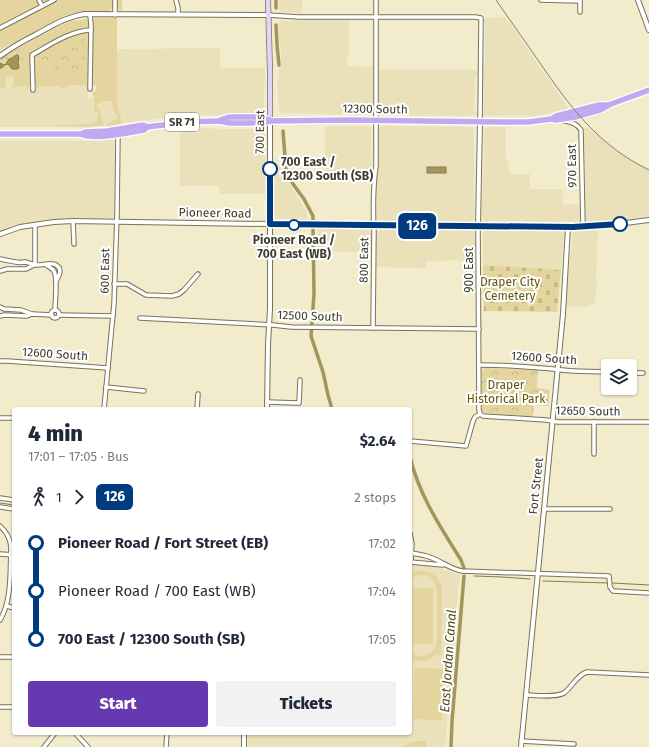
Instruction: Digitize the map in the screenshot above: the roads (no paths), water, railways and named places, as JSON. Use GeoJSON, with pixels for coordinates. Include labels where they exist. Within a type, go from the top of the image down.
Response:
{"type":"FeatureCollection","features":[{"type":"Feature","properties":{"kind":"main road","name":"700 East"},"geometry":{"type":"LineString","coordinates":[[268,0],[270,121]]}},
{"type":"Feature","properties":{"kind":"main road"},"geometry":{"type":"LineString","coordinates":[[551,119],[561,120],[594,113],[607,105],[649,90]]}},
{"type":"Feature","properties":{"kind":"main road"},"geometry":{"type":"LineString","coordinates":[[551,119],[556,116],[599,105],[607,105]]}},
{"type":"Feature","properties":{"kind":"main road","name":"12300 South"},"geometry":{"type":"LineString","coordinates":[[81,134],[85,137],[103,137],[144,130],[147,127],[187,122],[218,121],[230,117],[263,117],[270,121],[376,120],[528,122],[551,119]]}},
{"type":"Feature","properties":{"kind":"main road","name":"12300 South"},"geometry":{"type":"LineString","coordinates":[[0,134],[81,134],[85,132],[107,131],[143,124],[147,127]]}},
{"type":"Feature","properties":{"kind":"street"},"geometry":{"type":"LineString","coordinates":[[39,0],[42,6]]}},
{"type":"Feature","properties":{"kind":"street"},"geometry":{"type":"LineString","coordinates":[[0,28],[54,0]]}},
{"type":"Feature","properties":{"kind":"street"},"geometry":{"type":"LineString","coordinates":[[115,0],[115,15]]}},
{"type":"Feature","properties":{"kind":"street"},"geometry":{"type":"LineString","coordinates":[[176,0],[178,14]]}},
{"type":"Feature","properties":{"kind":"street","name":"800 East"},"geometry":{"type":"LineString","coordinates":[[373,328],[376,0]]}},
{"type":"Feature","properties":{"kind":"street"},"geometry":{"type":"LineString","coordinates":[[541,0],[580,0],[580,12]]}},
{"type":"Feature","properties":{"kind":"street"},"geometry":{"type":"LineString","coordinates":[[638,0],[649,30]]}},
{"type":"Feature","properties":{"kind":"street"},"geometry":{"type":"LineString","coordinates":[[90,14],[90,89]]}},
{"type":"Feature","properties":{"kind":"street"},"geometry":{"type":"LineString","coordinates":[[0,56],[9,49],[60,21],[73,16],[90,14],[268,15],[299,17],[376,16]]}},
{"type":"Feature","properties":{"kind":"street","name":"900 East"},"geometry":{"type":"LineString","coordinates":[[376,16],[481,18],[478,226],[480,414]]}},
{"type":"Feature","properties":{"kind":"street"},"geometry":{"type":"LineString","coordinates":[[33,90],[32,55],[70,34],[91,30]]}},
{"type":"Feature","properties":{"kind":"street"},"geometry":{"type":"LineString","coordinates":[[0,52],[9,49]]}},
{"type":"Feature","properties":{"kind":"street","name":"970 East"},"geometry":{"type":"LineString","coordinates":[[561,120],[576,125],[580,129],[583,226]]}},
{"type":"Feature","properties":{"kind":"street","name":"700 East"},"geometry":{"type":"LineString","coordinates":[[267,407],[268,344],[270,325],[270,121]]}},
{"type":"Feature","properties":{"kind":"street","name":"600 East"},"geometry":{"type":"LineString","coordinates":[[104,407],[113,316],[118,134]]}},
{"type":"Feature","properties":{"kind":"street","name":"Pioneer Road"},"geometry":{"type":"LineString","coordinates":[[0,234],[20,227],[54,222],[74,221],[568,227],[610,225],[649,220]]}},
{"type":"Feature","properties":{"kind":"street"},"geometry":{"type":"LineString","coordinates":[[74,221],[74,244]]}},
{"type":"Feature","properties":{"kind":"street"},"geometry":{"type":"LineString","coordinates":[[35,225],[35,265]]}},
{"type":"Feature","properties":{"kind":"street","name":"Fort Street"},"geometry":{"type":"LineString","coordinates":[[521,747],[564,292],[568,227]]}},
{"type":"Feature","properties":{"kind":"street"},"geometry":{"type":"LineString","coordinates":[[0,259],[26,262],[35,265],[54,264],[59,268],[60,273],[56,281]]}},
{"type":"Feature","properties":{"kind":"street"},"geometry":{"type":"LineString","coordinates":[[0,271],[7,269],[25,269],[35,265]]}},
{"type":"Feature","properties":{"kind":"street"},"geometry":{"type":"LineString","coordinates":[[46,265],[54,271],[56,281],[56,310],[59,312],[59,315]]}},
{"type":"Feature","properties":{"kind":"street"},"geometry":{"type":"LineString","coordinates":[[114,284],[127,284],[146,295],[172,296],[179,294],[184,290],[198,274]]}},
{"type":"Feature","properties":{"kind":"street"},"geometry":{"type":"LineString","coordinates":[[0,307],[4,309],[21,310],[32,314],[52,315],[55,318],[59,315],[113,316]]}},
{"type":"Feature","properties":{"kind":"street"},"geometry":{"type":"LineString","coordinates":[[52,315],[53,311],[56,310]]}},
{"type":"Feature","properties":{"kind":"street"},"geometry":{"type":"LineString","coordinates":[[0,316],[27,316],[32,314]]}},
{"type":"Feature","properties":{"kind":"street","name":"12500 South"},"geometry":{"type":"LineString","coordinates":[[140,318],[282,325],[291,327],[479,329]]}},
{"type":"Feature","properties":{"kind":"street","name":"12600 South"},"geometry":{"type":"LineString","coordinates":[[0,361],[108,368]]}},
{"type":"Feature","properties":{"kind":"street","name":"12600 South"},"geometry":{"type":"LineString","coordinates":[[479,366],[498,365],[601,372]]}},
{"type":"Feature","properties":{"kind":"street"},"geometry":{"type":"LineString","coordinates":[[637,373],[643,373]]}},
{"type":"Feature","properties":{"kind":"street"},"geometry":{"type":"LineString","coordinates":[[267,402],[299,402],[300,380]]}},
{"type":"Feature","properties":{"kind":"street"},"geometry":{"type":"LineString","coordinates":[[106,387],[144,391]]}},
{"type":"Feature","properties":{"kind":"street"},"geometry":{"type":"LineString","coordinates":[[197,407],[198,394]]}},
{"type":"Feature","properties":{"kind":"street"},"geometry":{"type":"LineString","coordinates":[[412,440],[466,446],[473,421],[480,414]]}},
{"type":"Feature","properties":{"kind":"street","name":"12650 South"},"geometry":{"type":"LineString","coordinates":[[480,414],[483,416],[558,422],[649,422]]}},
{"type":"Feature","properties":{"kind":"street"},"geometry":{"type":"LineString","coordinates":[[0,418],[12,418]]}},
{"type":"Feature","properties":{"kind":"street"},"geometry":{"type":"LineString","coordinates":[[594,422],[594,454]]}},
{"type":"Feature","properties":{"kind":"street"},"geometry":{"type":"LineString","coordinates":[[0,498],[12,500]]}},
{"type":"Feature","properties":{"kind":"street"},"geometry":{"type":"LineString","coordinates":[[0,507],[12,510]]}},
{"type":"Feature","properties":{"kind":"street"},"geometry":{"type":"LineString","coordinates":[[544,509],[610,509]]}},
{"type":"Feature","properties":{"kind":"street"},"geometry":{"type":"LineString","coordinates":[[0,526],[10,539],[12,555],[7,606],[0,620]]}},
{"type":"Feature","properties":{"kind":"street"},"geometry":{"type":"LineString","coordinates":[[412,553],[436,559],[446,566]]}},
{"type":"Feature","properties":{"kind":"street"},"geometry":{"type":"LineString","coordinates":[[0,554],[12,555]]}},
{"type":"Feature","properties":{"kind":"street"},"geometry":{"type":"LineString","coordinates":[[412,562],[438,564],[462,571],[609,578],[609,586],[614,592],[649,593]]}},
{"type":"Feature","properties":{"kind":"street"},"geometry":{"type":"LineString","coordinates":[[7,606],[12,607]]}},
{"type":"Feature","properties":{"kind":"street"},"geometry":{"type":"LineString","coordinates":[[0,657],[12,657]]}},
{"type":"Feature","properties":{"kind":"street"},"geometry":{"type":"LineString","coordinates":[[526,695],[559,695],[567,690],[587,672],[649,674]]}},
{"type":"Feature","properties":{"kind":"street"},"geometry":{"type":"LineString","coordinates":[[0,706],[12,707]]}},
{"type":"Feature","properties":{"kind":"street"},"geometry":{"type":"LineString","coordinates":[[44,747],[53,735]]}},
{"type":"Feature","properties":{"kind":"street"},"geometry":{"type":"LineString","coordinates":[[77,735],[88,747]]}},
{"type":"Feature","properties":{"kind":"street"},"geometry":{"type":"LineString","coordinates":[[166,747],[167,735]]}},
{"type":"Feature","properties":{"kind":"street"},"geometry":{"type":"LineString","coordinates":[[244,735],[244,747]]}},
{"type":"Feature","properties":{"kind":"street"},"geometry":{"type":"LineString","coordinates":[[521,741],[574,744]]}},
{"type":"Feature","properties":{"kind":"waterway","name":"East Jordan Canal"},"geometry":{"type":"LineString","coordinates":[[276,0],[276,8]]}},
{"type":"Feature","properties":{"kind":"waterway","name":"East Jordan Canal"},"geometry":{"type":"LineString","coordinates":[[276,25],[279,65]]}},
{"type":"Feature","properties":{"kind":"waterway","name":"East Jordan Canal"},"geometry":{"type":"LineString","coordinates":[[283,131],[286,170],[293,184],[304,199],[313,216],[313,219]]}},
{"type":"Feature","properties":{"kind":"waterway","name":"East Jordan Canal"},"geometry":{"type":"LineString","coordinates":[[313,228],[314,294],[311,336],[323,372],[331,407]]}},
{"type":"Feature","properties":{"kind":"waterway","name":"East Jordan Canal"},"geometry":{"type":"LineString","coordinates":[[412,464],[425,498],[438,523],[461,560],[464,568]]}},
{"type":"Feature","properties":{"kind":"waterway"},"geometry":{"type":"LineString","coordinates":[[0,503],[12,505]]}},
{"type":"Feature","properties":{"kind":"waterway","name":"East Jordan Canal"},"geometry":{"type":"LineString","coordinates":[[451,747],[464,576]]}},
{"type":"Feature","properties":{"kind":"waterway"},"geometry":{"type":"LineString","coordinates":[[474,576],[530,579]]}},
{"type":"Feature","properties":{"kind":"waterway"},"geometry":{"type":"LineString","coordinates":[[543,581],[608,583]]}},
{"type":"Feature","properties":{"kind":"waterway"},"geometry":{"type":"LineString","coordinates":[[612,583],[649,585]]}},
{"type":"Feature","properties":{"kind":"tram line"},"geometry":{"type":"LineString","coordinates":[[496,0],[574,110],[600,137],[631,160],[649,170]]}},
{"type":"Feature","properties":{"kind":"place","name":"700 East / 12300 South (SB)"},"geometry":{"type":"Point","coordinates":[270,169]}},
{"type":"Feature","properties":{"kind":"place","name":"Pioneer Road / 700 East (WB)"},"geometry":{"type":"Point","coordinates":[294,225]}},
{"type":"Feature","properties":{"kind":"park label","name":"Draper City Cemetery"},"geometry":{"type":"Point","coordinates":[510,289]}},
{"type":"Feature","properties":{"kind":"park label","name":"Draper Historical Park"},"geometry":{"type":"Point","coordinates":[506,392]}}]}
